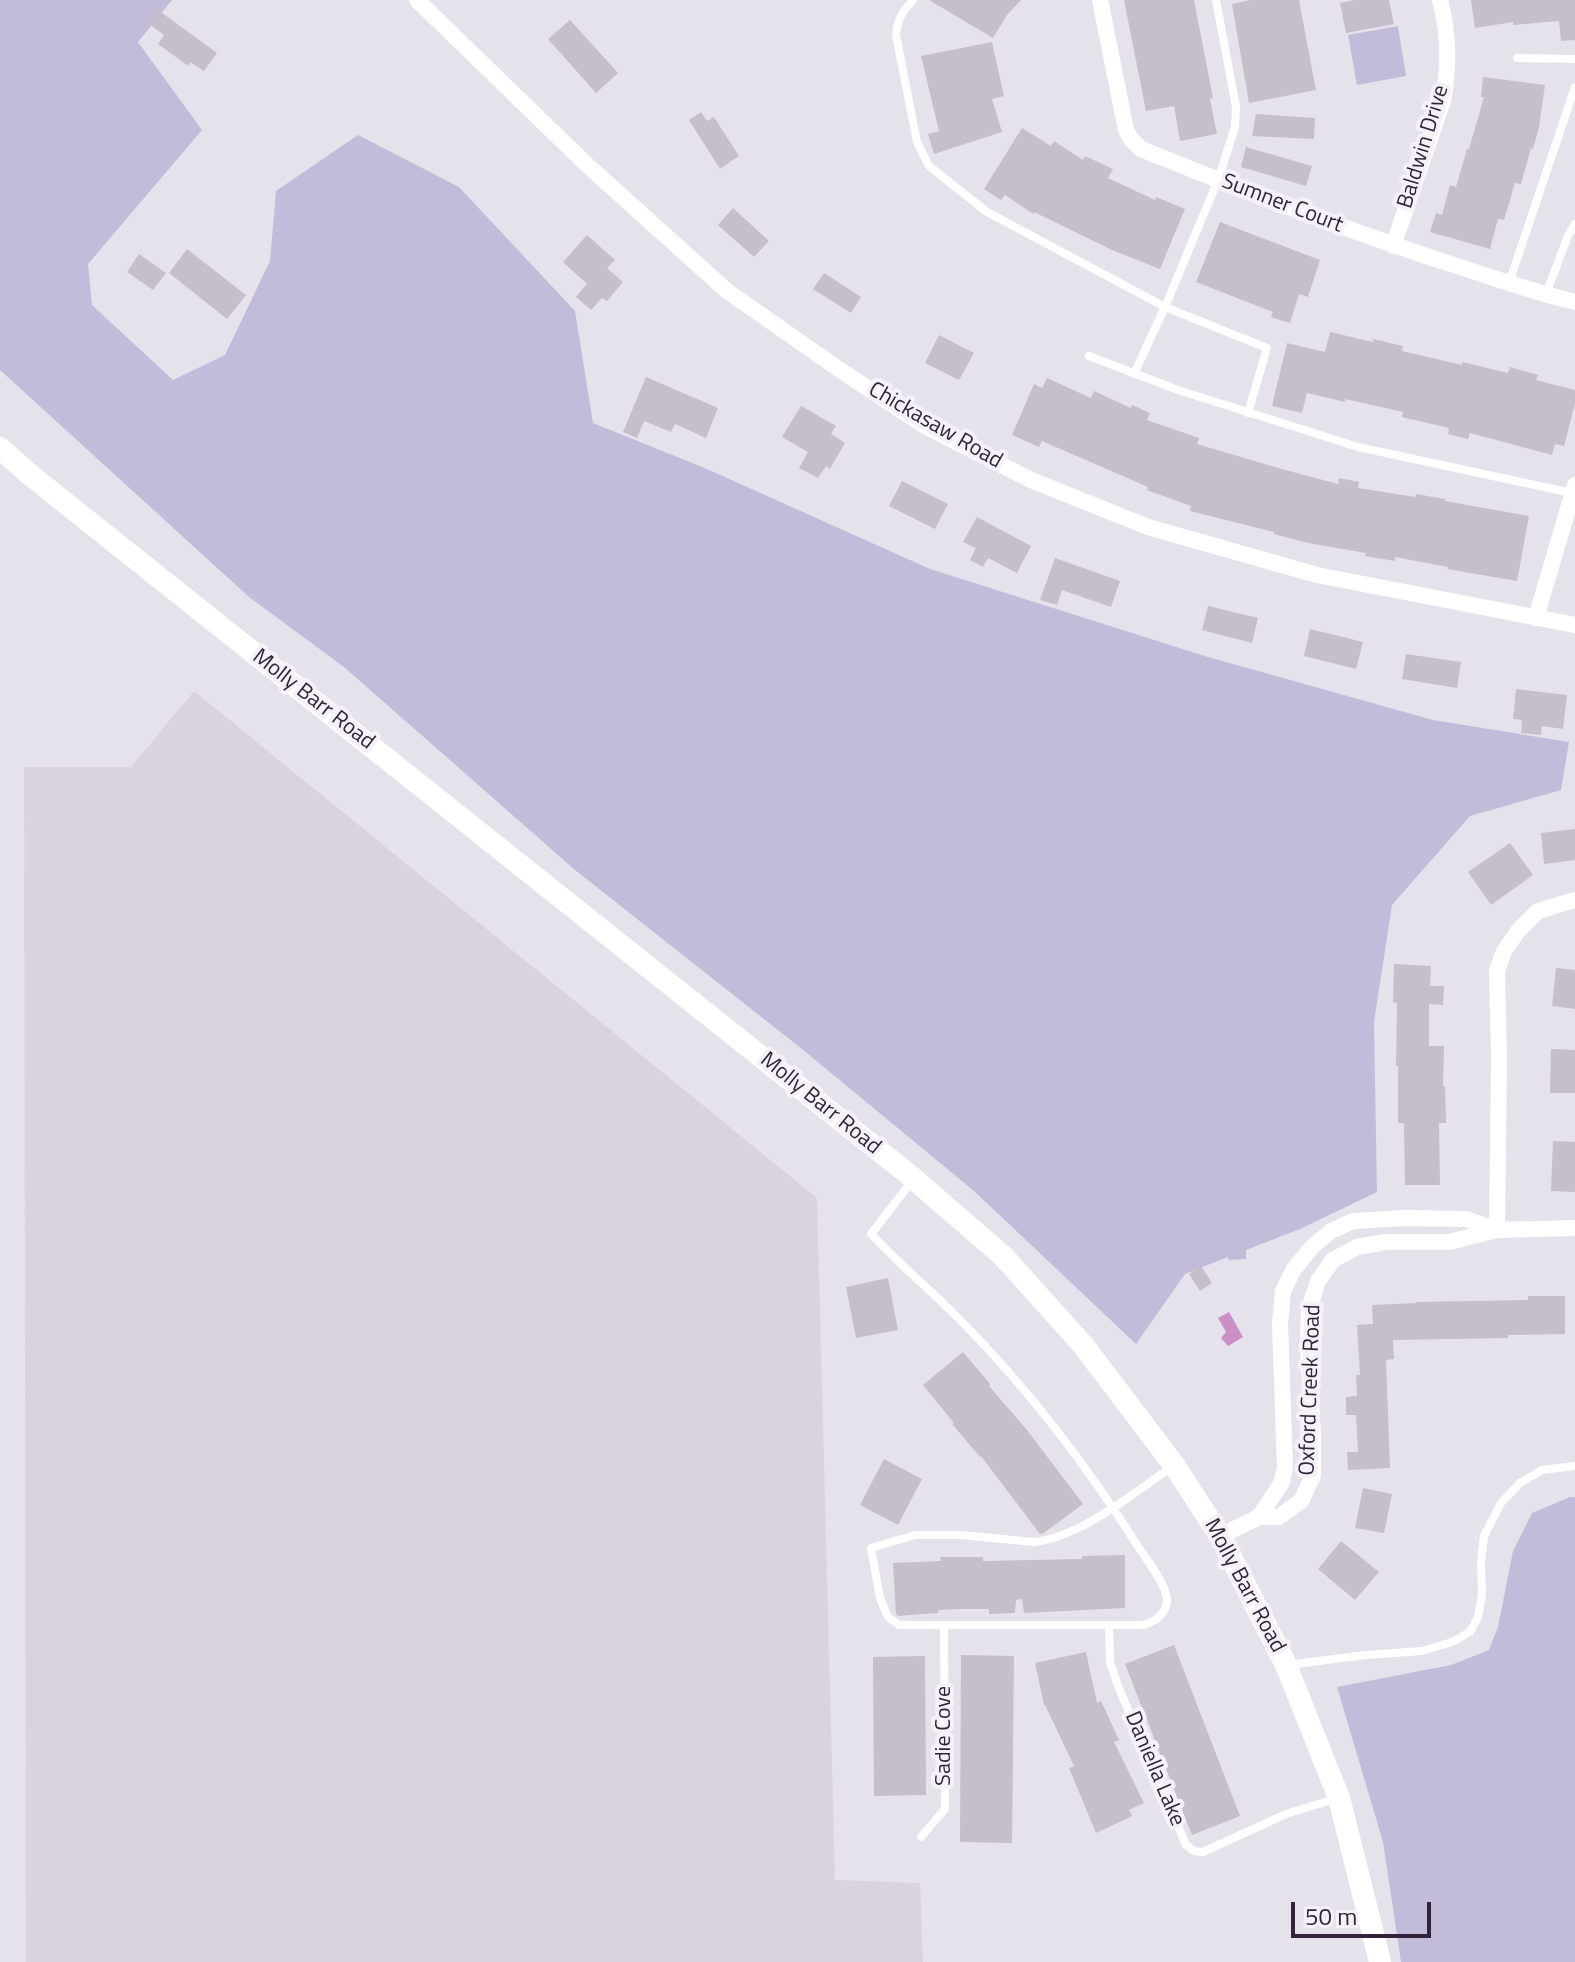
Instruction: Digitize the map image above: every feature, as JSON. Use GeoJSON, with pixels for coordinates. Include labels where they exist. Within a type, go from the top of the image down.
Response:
{"type":"FeatureCollection","features":[{"type":"Feature","properties":{"kind":"main road","name":"Molly Barr Road"},"geometry":{"type":"LineString","coordinates":[[0,448],[913,1179],[1003,1256],[1083,1345],[1174,1465],[1220,1536],[1286,1665],[1339,1798],[1380,1962]]}},
{"type":"Feature","properties":{"kind":"street","name":"Chickasaw Road"},"geometry":{"type":"LineString","coordinates":[[417,0],[585,163],[727,291],[925,426],[1031,480],[1148,527],[1317,575],[1575,625]]}},
{"type":"Feature","properties":{"kind":"street","name":"Sumner Court"},"geometry":{"type":"LineString","coordinates":[[1100,0],[1126,130],[1141,149],[1393,246],[1575,302]]}},
{"type":"Feature","properties":{"kind":"street","name":"Baldwin Drive"},"geometry":{"type":"LineString","coordinates":[[1393,246],[1445,92],[1447,48],[1440,0]]}},
{"type":"Feature","properties":{"kind":"street"},"geometry":{"type":"LineString","coordinates":[[1536,618],[1573,489]]}},
{"type":"Feature","properties":{"kind":"street"},"geometry":{"type":"LineString","coordinates":[[1497,1230],[1497,971],[1504,951],[1538,911],[1575,900]]}},
{"type":"Feature","properties":{"kind":"street","name":"Oxford Creek Road"},"geometry":{"type":"LineString","coordinates":[[1259,1517],[1282,1482],[1285,1467],[1280,1324],[1283,1291],[1294,1269],[1312,1247],[1331,1231],[1353,1221],[1466,1219],[1497,1230]]}},
{"type":"Feature","properties":{"kind":"street","name":"Oxford Creek Road"},"geometry":{"type":"LineString","coordinates":[[1220,1536],[1259,1517],[1279,1517],[1301,1501],[1313,1476],[1308,1348],[1310,1307],[1318,1281],[1333,1260],[1357,1247],[1386,1242],[1449,1242],[1497,1230],[1575,1228]]}},
{"type":"Feature","properties":{"kind":"lane"},"geometry":{"type":"LineString","coordinates":[[913,0],[902,12],[896,35],[917,142],[929,166],[987,212],[1165,307],[1267,348],[1248,413]]}},
{"type":"Feature","properties":{"kind":"lane"},"geometry":{"type":"LineString","coordinates":[[1134,374],[1218,180],[1235,127],[1236,107],[1216,0]]}},
{"type":"Feature","properties":{"kind":"lane"},"geometry":{"type":"LineString","coordinates":[[1517,58],[1575,59]]}},
{"type":"Feature","properties":{"kind":"lane"},"geometry":{"type":"LineString","coordinates":[[1509,283],[1575,87]]}},
{"type":"Feature","properties":{"kind":"lane"},"geometry":{"type":"LineString","coordinates":[[1546,295],[1575,224]]}},
{"type":"Feature","properties":{"kind":"lane"},"geometry":{"type":"LineString","coordinates":[[1089,356],[1248,413],[1358,447],[1573,489]]}},
{"type":"Feature","properties":{"kind":"lane"},"geometry":{"type":"LineString","coordinates":[[913,1179],[871,1234],[963,1323],[1050,1419],[1114,1507],[1159,1580],[1167,1599],[1164,1612],[1153,1623],[1143,1625],[899,1625],[888,1617],[880,1598],[871,1548],[915,1535],[948,1534],[1046,1541],[1063,1536],[1114,1507],[1174,1465]]}},
{"type":"Feature","properties":{"kind":"lane"},"geometry":{"type":"LineString","coordinates":[[1282,1305],[1310,1307]]}},
{"type":"Feature","properties":{"kind":"lane"},"geometry":{"type":"LineString","coordinates":[[1286,1665],[1422,1651],[1452,1642],[1470,1632],[1478,1617],[1482,1595],[1484,1536],[1501,1503],[1520,1483],[1542,1470],[1575,1466]]}},
{"type":"Feature","properties":{"kind":"lane","name":"Sadie Cove"},"geometry":{"type":"LineString","coordinates":[[921,1837],[945,1809],[944,1625]]}},
{"type":"Feature","properties":{"kind":"lane","name":"Daniella Lake"},"geometry":{"type":"LineString","coordinates":[[1109,1625],[1110,1662],[1118,1686],[1186,1845],[1194,1851],[1203,1852],[1286,1814],[1339,1798]]}},
{"type":"Feature","properties":{"kind":"shaded area"},"geometry":{"type":"Polygon","coordinates":[[[0,0],[172,0],[138,42],[202,130],[88,264],[92,305],[173,380],[225,355],[270,261],[276,191],[358,135],[459,187],[575,311],[593,423],[707,469],[930,569],[1208,657],[1433,720],[1569,742],[1561,790],[1470,816],[1392,905],[1374,1022],[1377,1192],[1300,1229],[1246,1250],[1246,1259],[1229,1260],[1228,1257],[1185,1274],[1136,1344],[974,1191],[802,1049],[575,870],[344,667],[249,597],[0,370],[0,0]]]}},
{"type":"Feature","properties":{"kind":"shaded area"},"geometry":{"type":"Polygon","coordinates":[[[1398,26],[1406,76],[1357,85],[1348,35],[1398,26]]]}},
{"type":"Feature","properties":{"kind":"shaded area"},"geometry":{"type":"Polygon","coordinates":[[[194,691],[817,1198],[835,1880],[920,1883],[923,1962],[26,1962],[24,767],[131,767],[194,691]]]}},
{"type":"Feature","properties":{"kind":"shaded area"},"geometry":{"type":"Polygon","coordinates":[[[1229,1312],[1243,1337],[1228,1346],[1221,1338],[1226,1332],[1218,1318],[1229,1312]]]}},
{"type":"Feature","properties":{"kind":"shaded area"},"geometry":{"type":"Polygon","coordinates":[[[1575,1497],[1575,1962],[1401,1962],[1383,1842],[1337,1687],[1451,1665],[1489,1650],[1498,1627],[1513,1551],[1532,1513],[1575,1497]]]}},
{"type":"Feature","properties":{"kind":"building"},"geometry":{"type":"Polygon","coordinates":[[[929,0],[1021,0],[993,38],[929,0]]]}},
{"type":"Feature","properties":{"kind":"building"},"geometry":{"type":"Polygon","coordinates":[[[1124,0],[1194,0],[1217,134],[1180,141],[1174,106],[1146,111],[1124,0]]]}},
{"type":"Feature","properties":{"kind":"building"},"geometry":{"type":"Polygon","coordinates":[[[1251,0],[1299,0],[1316,90],[1249,103],[1232,4],[1251,0]]]}},
{"type":"Feature","properties":{"kind":"building"},"geometry":{"type":"Polygon","coordinates":[[[1389,0],[1394,24],[1346,33],[1340,3],[1389,0]]]}},
{"type":"Feature","properties":{"kind":"building"},"geometry":{"type":"Polygon","coordinates":[[[1471,0],[1575,0],[1575,40],[1561,41],[1559,21],[1513,25],[1513,22],[1475,28],[1471,0]]]}},
{"type":"Feature","properties":{"kind":"building"},"geometry":{"type":"Polygon","coordinates":[[[158,10],[217,53],[204,71],[190,62],[188,66],[158,44],[164,35],[148,23],[158,10]]]}},
{"type":"Feature","properties":{"kind":"building"},"geometry":{"type":"Polygon","coordinates":[[[570,20],[618,73],[596,93],[548,39],[570,20]]]}},
{"type":"Feature","properties":{"kind":"building"},"geometry":{"type":"Polygon","coordinates":[[[992,42],[1004,96],[992,99],[1002,132],[934,154],[928,134],[939,131],[921,56],[992,42]]]}},
{"type":"Feature","properties":{"kind":"building"},"geometry":{"type":"Polygon","coordinates":[[[1483,77],[1545,85],[1533,149],[1521,184],[1515,183],[1504,220],[1498,219],[1490,249],[1430,232],[1436,213],[1442,215],[1450,185],[1456,187],[1469,149],[1484,97],[1481,97],[1483,77]]]}},
{"type":"Feature","properties":{"kind":"building"},"geometry":{"type":"Polygon","coordinates":[[[701,112],[707,121],[714,117],[739,156],[720,169],[689,120],[701,112]]]}},
{"type":"Feature","properties":{"kind":"building"},"geometry":{"type":"Polygon","coordinates":[[[1256,114],[1315,118],[1314,139],[1252,136],[1256,114]]]}},
{"type":"Feature","properties":{"kind":"building"},"geometry":{"type":"Polygon","coordinates":[[[1022,128],[1051,146],[1054,141],[1083,160],[1085,156],[1113,169],[1108,178],[1155,200],[1156,197],[1185,209],[1160,269],[1033,214],[1005,195],[1001,200],[984,189],[1022,128]]]}},
{"type":"Feature","properties":{"kind":"building"},"geometry":{"type":"Polygon","coordinates":[[[1246,147],[1312,166],[1306,186],[1241,167],[1246,147]]]}},
{"type":"Feature","properties":{"kind":"building"},"geometry":{"type":"Polygon","coordinates":[[[733,208],[769,241],[754,257],[718,225],[733,208]]]}},
{"type":"Feature","properties":{"kind":"building"},"geometry":{"type":"Polygon","coordinates":[[[1220,222],[1320,260],[1308,297],[1299,294],[1290,323],[1271,317],[1273,312],[1196,282],[1220,222]]]}},
{"type":"Feature","properties":{"kind":"building"},"geometry":{"type":"Polygon","coordinates":[[[587,235],[615,260],[607,268],[623,282],[607,301],[602,298],[591,310],[576,297],[587,284],[563,262],[587,235]]]}},
{"type":"Feature","properties":{"kind":"building"},"geometry":{"type":"Polygon","coordinates":[[[187,249],[246,295],[227,319],[169,273],[187,249]]]}},
{"type":"Feature","properties":{"kind":"building"},"geometry":{"type":"Polygon","coordinates":[[[139,254],[166,273],[153,290],[127,272],[139,254]]]}},
{"type":"Feature","properties":{"kind":"building"},"geometry":{"type":"Polygon","coordinates":[[[824,273],[861,297],[851,313],[813,289],[824,273]]]}},
{"type":"Feature","properties":{"kind":"building"},"geometry":{"type":"Polygon","coordinates":[[[1330,332],[1403,346],[1402,351],[1462,365],[1462,362],[1508,373],[1510,367],[1538,375],[1536,380],[1575,390],[1575,403],[1564,446],[1555,444],[1552,455],[1470,433],[1468,439],[1448,434],[1449,428],[1402,417],[1403,412],[1307,393],[1302,413],[1272,406],[1287,343],[1325,352],[1330,332]]]}},
{"type":"Feature","properties":{"kind":"building"},"geometry":{"type":"Polygon","coordinates":[[[939,335],[974,353],[959,380],[925,363],[939,335]]]}},
{"type":"Feature","properties":{"kind":"building"},"geometry":{"type":"Polygon","coordinates":[[[646,377],[718,408],[706,438],[675,424],[671,432],[644,421],[637,438],[623,432],[646,377]]]}},
{"type":"Feature","properties":{"kind":"building"},"geometry":{"type":"Polygon","coordinates":[[[1047,378],[1091,398],[1094,391],[1131,408],[1132,405],[1150,413],[1147,420],[1199,438],[1197,444],[1278,468],[1338,484],[1339,478],[1359,482],[1358,488],[1415,497],[1416,494],[1529,516],[1517,581],[1395,557],[1395,561],[1365,556],[1366,553],[1308,543],[1190,511],[1191,506],[1147,490],[1148,487],[1042,441],[1039,447],[1012,435],[1034,384],[1042,388],[1047,378]]]}},
{"type":"Feature","properties":{"kind":"building"},"geometry":{"type":"Polygon","coordinates":[[[801,406],[836,426],[831,434],[845,443],[830,469],[826,466],[818,478],[799,468],[808,452],[782,437],[801,406]]]}},
{"type":"Feature","properties":{"kind":"building"},"geometry":{"type":"Polygon","coordinates":[[[902,481],[948,504],[935,529],[889,506],[902,481]]]}},
{"type":"Feature","properties":{"kind":"building"},"geometry":{"type":"Polygon","coordinates":[[[977,517],[1031,546],[1017,573],[988,558],[983,567],[970,560],[976,548],[963,542],[977,517]]]}},
{"type":"Feature","properties":{"kind":"building"},"geometry":{"type":"Polygon","coordinates":[[[1055,558],[1120,581],[1111,607],[1062,590],[1057,605],[1040,600],[1055,558]]]}},
{"type":"Feature","properties":{"kind":"building"},"geometry":{"type":"Polygon","coordinates":[[[1208,606],[1258,618],[1252,643],[1202,630],[1208,606]]]}},
{"type":"Feature","properties":{"kind":"building"},"geometry":{"type":"Polygon","coordinates":[[[1310,629],[1363,642],[1356,669],[1304,656],[1310,629]]]}},
{"type":"Feature","properties":{"kind":"building"},"geometry":{"type":"Polygon","coordinates":[[[1406,654],[1461,662],[1457,688],[1402,679],[1406,654]]]}},
{"type":"Feature","properties":{"kind":"building"},"geometry":{"type":"Polygon","coordinates":[[[1516,689],[1567,695],[1563,729],[1542,726],[1541,735],[1521,733],[1522,720],[1513,719],[1516,689]]]}},
{"type":"Feature","properties":{"kind":"building"},"geometry":{"type":"Polygon","coordinates":[[[1575,829],[1575,860],[1544,864],[1541,833],[1575,829]]]}},
{"type":"Feature","properties":{"kind":"building"},"geometry":{"type":"Polygon","coordinates":[[[1510,843],[1533,875],[1491,905],[1468,872],[1510,843]]]}},
{"type":"Feature","properties":{"kind":"building"},"geometry":{"type":"Polygon","coordinates":[[[1394,964],[1431,966],[1430,986],[1444,986],[1443,1005],[1429,1004],[1429,1046],[1444,1046],[1446,1123],[1439,1123],[1440,1185],[1405,1185],[1404,1123],[1398,1123],[1394,964]]]}},
{"type":"Feature","properties":{"kind":"building"},"geometry":{"type":"Polygon","coordinates":[[[1556,968],[1575,970],[1575,1009],[1552,1006],[1556,968]]]}},
{"type":"Feature","properties":{"kind":"building"},"geometry":{"type":"Polygon","coordinates":[[[1551,1049],[1575,1050],[1575,1093],[1550,1093],[1551,1049]]]}},
{"type":"Feature","properties":{"kind":"building"},"geometry":{"type":"Polygon","coordinates":[[[1553,1141],[1575,1142],[1575,1192],[1551,1191],[1553,1141]]]}},
{"type":"Feature","properties":{"kind":"building"},"geometry":{"type":"Polygon","coordinates":[[[1201,1266],[1212,1283],[1200,1291],[1189,1274],[1201,1266]]]}},
{"type":"Feature","properties":{"kind":"building"},"geometry":{"type":"Polygon","coordinates":[[[888,1278],[898,1330],[856,1338],[846,1287],[888,1278]]]}},
{"type":"Feature","properties":{"kind":"building"},"geometry":{"type":"Polygon","coordinates":[[[1528,1296],[1565,1296],[1565,1334],[1393,1340],[1394,1359],[1386,1360],[1390,1468],[1348,1470],[1347,1452],[1358,1452],[1356,1415],[1346,1415],[1346,1397],[1357,1396],[1356,1375],[1360,1375],[1357,1325],[1373,1324],[1372,1305],[1528,1300],[1528,1296]]]}},
{"type":"Feature","properties":{"kind":"building"},"geometry":{"type":"Polygon","coordinates":[[[963,1352],[1083,1504],[1044,1533],[1040,1534],[923,1385],[963,1352]]]}},
{"type":"Feature","properties":{"kind":"building"},"geometry":{"type":"Polygon","coordinates":[[[884,1459],[922,1479],[898,1525],[860,1505],[884,1459]]]}},
{"type":"Feature","properties":{"kind":"building"},"geometry":{"type":"Polygon","coordinates":[[[1363,1488],[1392,1494],[1384,1533],[1355,1528],[1363,1488]]]}},
{"type":"Feature","properties":{"kind":"building"},"geometry":{"type":"Polygon","coordinates":[[[1341,1541],[1379,1572],[1355,1600],[1318,1569],[1341,1541]]]}},
{"type":"Feature","properties":{"kind":"building"},"geometry":{"type":"Polygon","coordinates":[[[1125,1555],[1125,1608],[1024,1613],[1022,1599],[1016,1600],[1015,1613],[989,1614],[989,1609],[961,1609],[896,1614],[893,1563],[941,1561],[940,1557],[983,1557],[983,1561],[1125,1555]]]}},
{"type":"Feature","properties":{"kind":"building"},"geometry":{"type":"Polygon","coordinates":[[[1174,1645],[1240,1816],[1192,1835],[1125,1664],[1174,1645]]]}},
{"type":"Feature","properties":{"kind":"building"},"geometry":{"type":"Polygon","coordinates":[[[1086,1652],[1097,1703],[1101,1701],[1119,1740],[1114,1742],[1144,1803],[1129,1810],[1132,1816],[1096,1833],[1069,1768],[1074,1766],[1044,1705],[1035,1663],[1086,1652]]]}},
{"type":"Feature","properties":{"kind":"building"},"geometry":{"type":"Polygon","coordinates":[[[961,1655],[1014,1656],[1012,1843],[960,1842],[961,1655]]]}},
{"type":"Feature","properties":{"kind":"building"},"geometry":{"type":"Polygon","coordinates":[[[925,1656],[926,1795],[874,1796],[873,1657],[925,1656]]]}}]}
